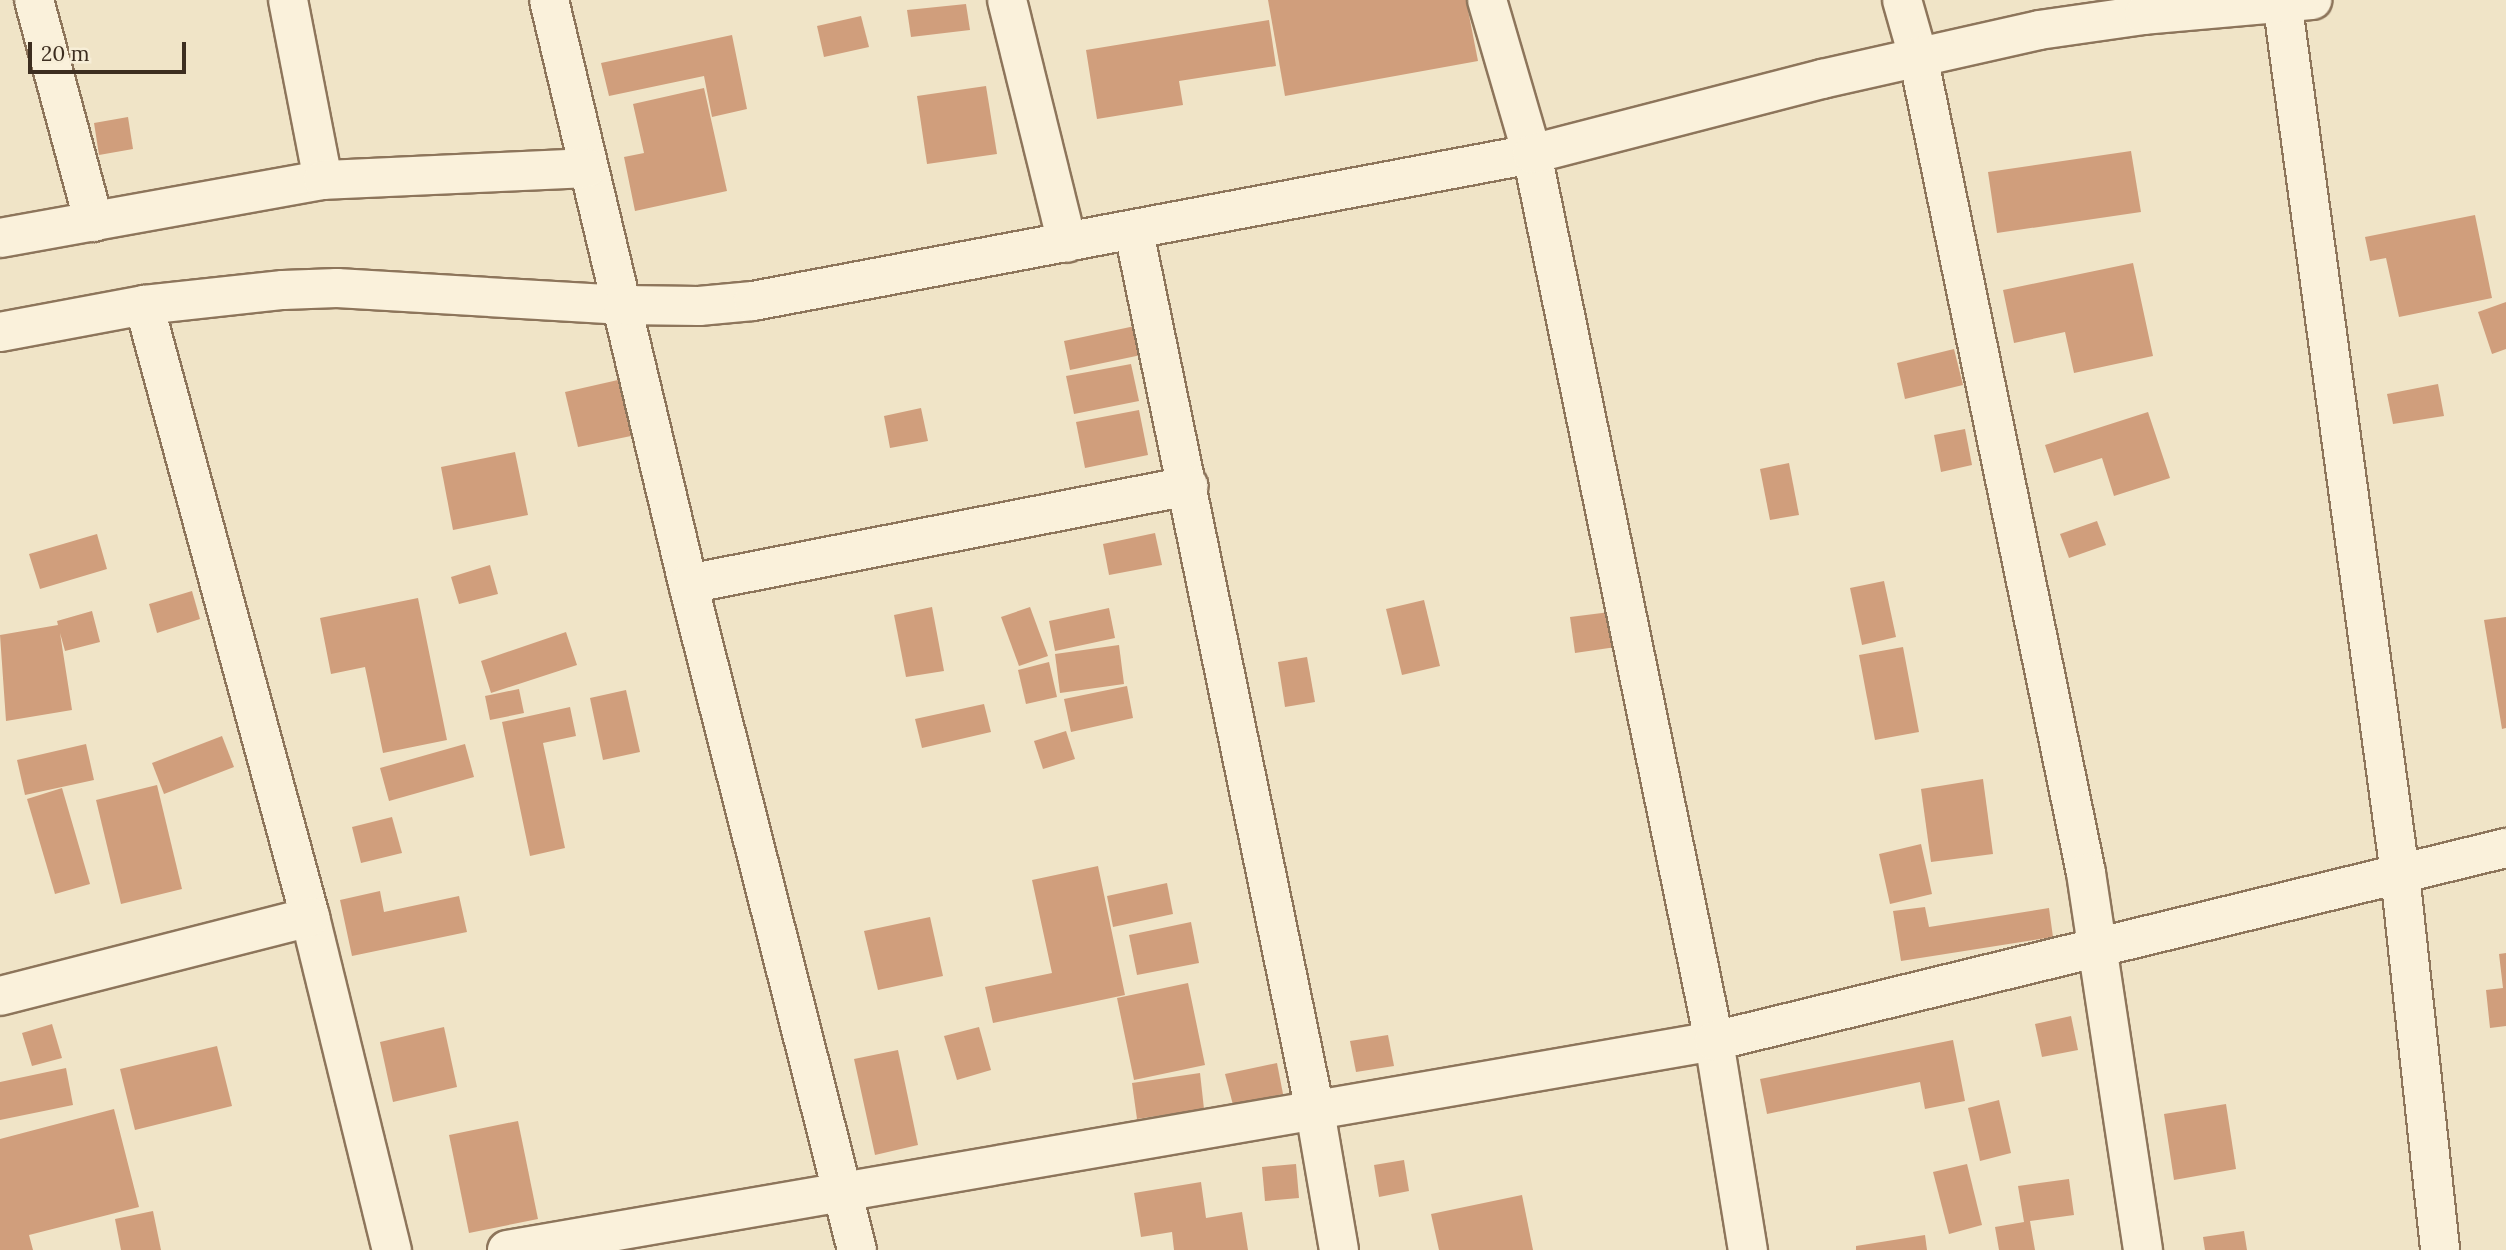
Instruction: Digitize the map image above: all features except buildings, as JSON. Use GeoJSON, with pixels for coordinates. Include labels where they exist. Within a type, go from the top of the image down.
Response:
{"type":"FeatureCollection","features":[{"type":"Feature","properties":{"kind":"street"},"geometry":{"type":"LineString","coordinates":[[34,0],[94,222]]}},
{"type":"Feature","properties":{"kind":"street"},"geometry":{"type":"LineString","coordinates":[[288,0],[323,180]]}},
{"type":"Feature","properties":{"kind":"street"},"geometry":{"type":"LineString","coordinates":[[549,0],[587,169],[623,305],[688,584],[856,1250]]}},
{"type":"Feature","properties":{"kind":"street"},"geometry":{"type":"LineString","coordinates":[[1007,0],[1068,243]]}},
{"type":"Feature","properties":{"kind":"street"},"geometry":{"type":"LineString","coordinates":[[1487,0],[1532,154],[1714,1041],[1748,1250]]}},
{"type":"Feature","properties":{"kind":"street"},"geometry":{"type":"LineString","coordinates":[[1902,0],[1918,56],[2099,950],[2143,1250]]}},
{"type":"Feature","properties":{"kind":"street"},"geometry":{"type":"LineString","coordinates":[[0,332],[144,305],[337,288],[623,305],[699,306],[753,301],[1134,232],[1532,154],[1918,56],[2089,21],[2292,1],[2400,874],[2440,1250]]}},
{"type":"Feature","properties":{"kind":"street"},"geometry":{"type":"LineString","coordinates":[[0,238],[323,180],[587,169]]}},
{"type":"Feature","properties":{"kind":"street"},"geometry":{"type":"LineString","coordinates":[[1134,232],[1315,1111],[1339,1250]]}},
{"type":"Feature","properties":{"kind":"street"},"geometry":{"type":"LineString","coordinates":[[144,305],[310,917],[392,1250]]}},
{"type":"Feature","properties":{"kind":"street"},"geometry":{"type":"LineString","coordinates":[[688,584],[1188,486]]}},
{"type":"Feature","properties":{"kind":"street"},"geometry":{"type":"LineString","coordinates":[[508,1250],[841,1195],[1714,1041],[2099,950],[2506,848]]}},
{"type":"Feature","properties":{"kind":"street"},"geometry":{"type":"LineString","coordinates":[[0,996],[310,917]]}}]}
